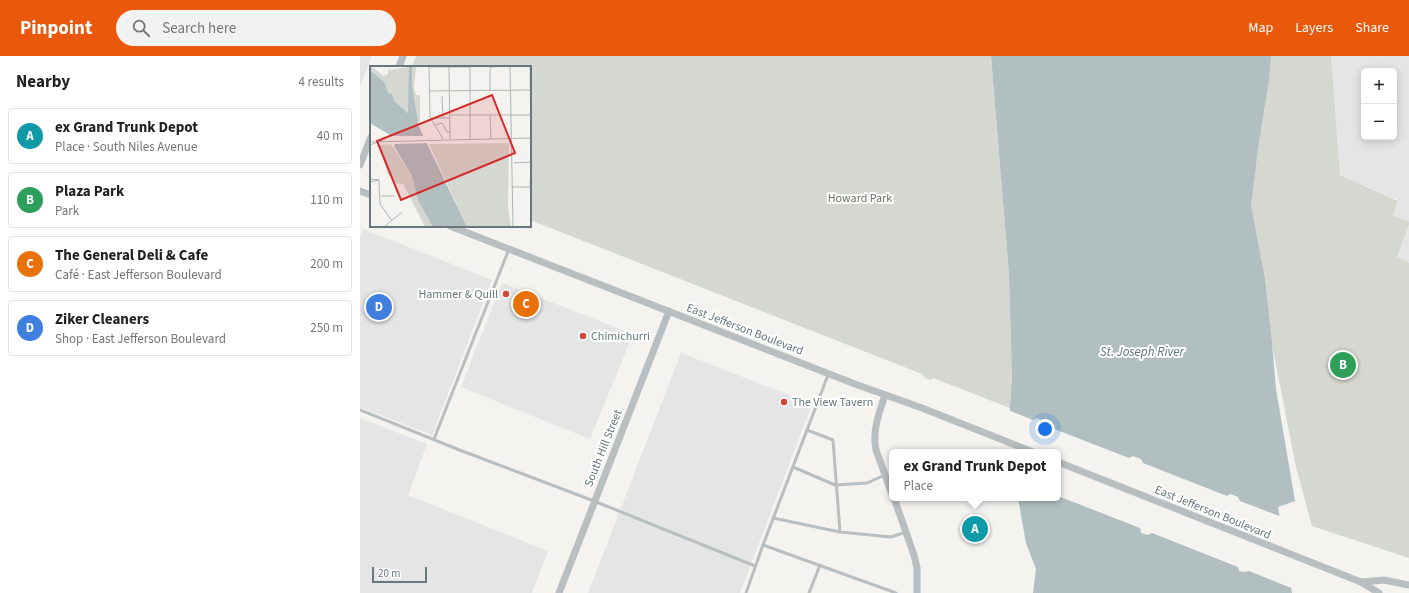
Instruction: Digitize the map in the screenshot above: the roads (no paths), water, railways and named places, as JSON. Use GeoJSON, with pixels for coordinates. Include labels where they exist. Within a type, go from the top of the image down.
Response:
{"type":"FeatureCollection","features":[{"type":"Feature","properties":{"kind":"street"},"geometry":{"type":"LineString","coordinates":[[398,66],[403,56]]}},
{"type":"Feature","properties":{"kind":"street"},"geometry":{"type":"LineString","coordinates":[[360,165],[370,140]]}},
{"type":"Feature","properties":{"kind":"street"},"geometry":{"type":"LineString","coordinates":[[360,191],[370,195]]}},
{"type":"Feature","properties":{"kind":"street","name":"East Jefferson Boulevard"},"geometry":{"type":"LineString","coordinates":[[453,227],[1025,449]]}},
{"type":"Feature","properties":{"kind":"street","name":"South Hill Street"},"geometry":{"type":"LineString","coordinates":[[559,593],[669,311]]}},
{"type":"Feature","properties":{"kind":"street"},"geometry":{"type":"LineString","coordinates":[[885,395],[874,442],[889,486]]}},
{"type":"Feature","properties":{"kind":"street","name":"East Jefferson Boulevard"},"geometry":{"type":"LineString","coordinates":[[1061,463],[1361,582],[1379,593]]}},
{"type":"Feature","properties":{"kind":"street"},"geometry":{"type":"LineString","coordinates":[[895,501],[917,568],[917,593]]}},
{"type":"Feature","properties":{"kind":"street","name":"East Jefferson Boulevard"},"geometry":{"type":"LineString","coordinates":[[1361,582],[1384,580],[1409,585]]}},
{"type":"Feature","properties":{"kind":"lane"},"geometry":{"type":"LineString","coordinates":[[434,439],[508,249]]}},
{"type":"Feature","properties":{"kind":"lane"},"geometry":{"type":"LineString","coordinates":[[746,593],[763,544],[829,373]]}},
{"type":"Feature","properties":{"kind":"lane"},"geometry":{"type":"LineString","coordinates":[[360,410],[594,501],[755,566]]}},
{"type":"Feature","properties":{"kind":"lane"},"geometry":{"type":"LineString","coordinates":[[807,430],[833,440],[835,485],[840,532]]}},
{"type":"Feature","properties":{"kind":"lane"},"geometry":{"type":"LineString","coordinates":[[793,467],[835,485],[867,483],[885,475]]}},
{"type":"Feature","properties":{"kind":"lane"},"geometry":{"type":"LineString","coordinates":[[773,518],[840,532],[891,537],[906,532]]}},
{"type":"Feature","properties":{"kind":"lane"},"geometry":{"type":"LineString","coordinates":[[763,544],[896,593]]}},
{"type":"Feature","properties":{"kind":"lane"},"geometry":{"type":"LineString","coordinates":[[809,593],[820,565]]}},
{"type":"Feature","properties":{"kind":"water","name":"St. Joseph River"},"geometry":{"type":"Polygon","coordinates":[[[991,56],[1271,56],[1251,206],[1265,279],[1276,389],[1295,501],[1278,507],[1292,593],[1033,593],[1036,569],[1026,543],[1019,501],[1061,501],[1061,449],[1014,449],[1010,408],[1012,378],[1009,274],[991,56]]]}},
{"type":"Feature","properties":{"kind":"place","name":"Hammer & Quill"},"geometry":{"type":"Point","coordinates":[506,294]}},
{"type":"Feature","properties":{"kind":"place","name":"The General Deli & Cafe"},"geometry":{"type":"Point","coordinates":[526,304]}},
{"type":"Feature","properties":{"kind":"place","name":"Ziker Cleaners"},"geometry":{"type":"Point","coordinates":[379,307]}},
{"type":"Feature","properties":{"kind":"place","name":"Chimichurri"},"geometry":{"type":"Point","coordinates":[583,336]}},
{"type":"Feature","properties":{"kind":"place","name":"Plaza Park"},"geometry":{"type":"Point","coordinates":[1343,365]}},
{"type":"Feature","properties":{"kind":"place","name":"The View Tavern"},"geometry":{"type":"Point","coordinates":[784,402]}},
{"type":"Feature","properties":{"kind":"place","name":"ex Grand Trunk Depot"},"geometry":{"type":"Point","coordinates":[975,529]}},
{"type":"Feature","properties":{"kind":"park label","name":"Howard Park"},"geometry":{"type":"Point","coordinates":[860,198]}}]}
